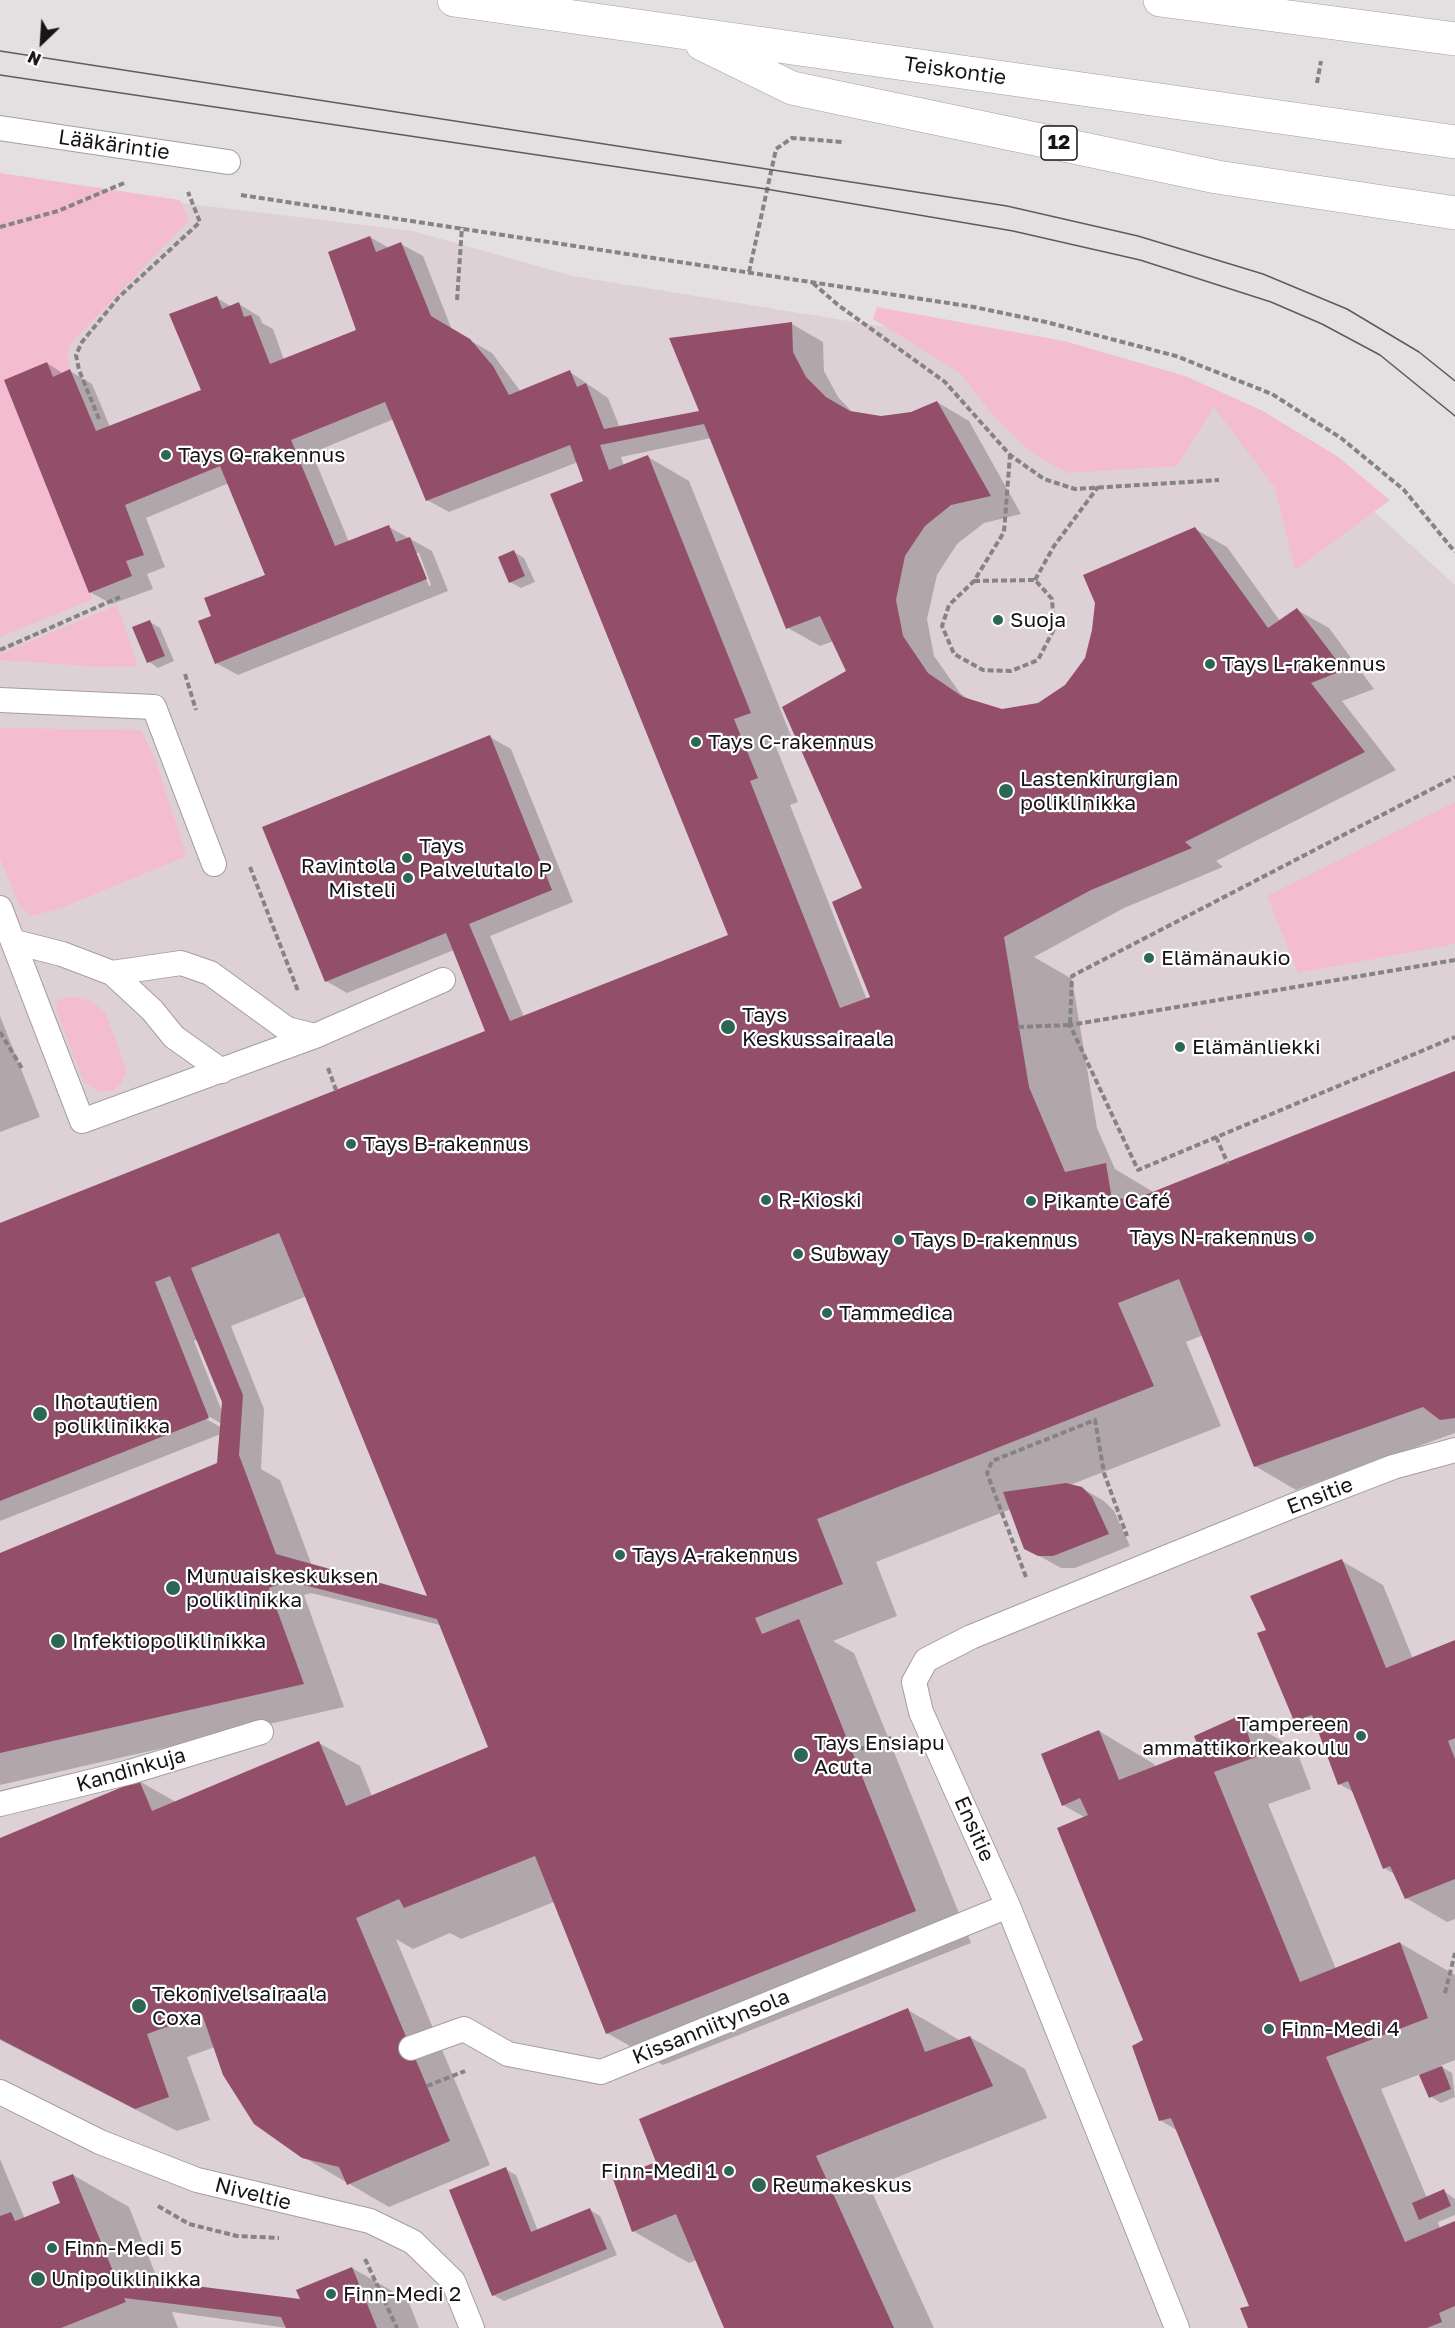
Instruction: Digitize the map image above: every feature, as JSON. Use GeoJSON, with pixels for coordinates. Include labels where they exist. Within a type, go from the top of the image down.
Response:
{"type":"FeatureCollection","features":[{"type":"Feature","properties":{"kind":"highway","name":"Teiskontie"},"geometry":{"type":"LineString","coordinates":[[454,0],[1455,142]]}},
{"type":"Feature","properties":{"kind":"highway"},"geometry":{"type":"LineString","coordinates":[[1160,0],[1455,39]]}},
{"type":"Feature","properties":{"kind":"highway","name":"12"},"geometry":{"type":"LineString","coordinates":[[676,31],[792,88],[1217,177],[1455,213]]}},
{"type":"Feature","properties":{"kind":"lane","name":"Lääkärintie"},"geometry":{"type":"LineString","coordinates":[[0,128],[228,162]]}},
{"type":"Feature","properties":{"kind":"lane"},"geometry":{"type":"LineString","coordinates":[[0,700],[154,707],[214,864]]}},
{"type":"Feature","properties":{"kind":"lane"},"geometry":{"type":"LineString","coordinates":[[0,908],[82,1121],[315,1036],[443,980]]}},
{"type":"Feature","properties":{"kind":"lane"},"geometry":{"type":"LineString","coordinates":[[15,942],[62,954],[112,973],[152,1010],[174,1037],[222,1071]]}},
{"type":"Feature","properties":{"kind":"lane"},"geometry":{"type":"LineString","coordinates":[[112,973],[181,963],[210,973],[287,1029],[315,1036]]}},
{"type":"Feature","properties":{"kind":"lane","name":"Ensitie"},"geometry":{"type":"LineString","coordinates":[[1177,2328],[1008,1906],[921,1712],[914,1682],[926,1660],[971,1637],[1393,1467],[1455,1450]]}},
{"type":"Feature","properties":{"kind":"lane","name":"Kandinkuja"},"geometry":{"type":"LineString","coordinates":[[0,1804],[130,1772],[261,1732]]}},
{"type":"Feature","properties":{"kind":"lane","name":"Kissanniitynsola"},"geometry":{"type":"LineString","coordinates":[[411,2048],[464,2029],[508,2054],[601,2072],[1008,1906]]}},
{"type":"Feature","properties":{"kind":"lane","name":"Niveltie"},"geometry":{"type":"LineString","coordinates":[[0,2092],[100,2142],[197,2180],[370,2221],[413,2242],[453,2281],[472,2328]]}},
{"type":"Feature","properties":{"kind":"path"},"geometry":{"type":"LineString","coordinates":[[749,272],[776,149]]}},
{"type":"Feature","properties":{"kind":"path"},"geometry":{"type":"LineString","coordinates":[[0,227],[58,211],[133,180]]}},
{"type":"Feature","properties":{"kind":"path"},"geometry":{"type":"LineString","coordinates":[[99,419],[79,370],[76,355],[82,342],[119,297],[200,222],[185,186]]}},
{"type":"Feature","properties":{"kind":"path"},"geometry":{"type":"LineString","coordinates":[[286,202],[462,227],[974,308],[1046,322],[1176,356],[1272,394],[1341,438],[1404,489],[1455,552]]}},
{"type":"Feature","properties":{"kind":"path"},"geometry":{"type":"LineString","coordinates":[[457,300],[462,227]]}},
{"type":"Feature","properties":{"kind":"path"},"geometry":{"type":"LineString","coordinates":[[812,282],[838,305],[945,382],[1010,455],[1044,479],[1075,489],[1219,480]]}},
{"type":"Feature","properties":{"kind":"path"},"geometry":{"type":"LineString","coordinates":[[974,581],[1035,580],[1052,599],[1054,629],[1038,660],[1011,671],[983,670],[954,654],[942,626],[950,606],[974,581],[1004,532],[1010,455]]}},
{"type":"Feature","properties":{"kind":"path"},"geometry":{"type":"LineString","coordinates":[[1035,580],[1054,546],[1098,487]]}},
{"type":"Feature","properties":{"kind":"path"},"geometry":{"type":"LineString","coordinates":[[0,650],[120,597]]}},
{"type":"Feature","properties":{"kind":"path"},"geometry":{"type":"LineString","coordinates":[[185,674],[197,716]]}},
{"type":"Feature","properties":{"kind":"path"},"geometry":{"type":"LineString","coordinates":[[1455,777],[1072,976],[1070,1025],[1138,1170],[1455,1037]]}},
{"type":"Feature","properties":{"kind":"path"},"geometry":{"type":"LineString","coordinates":[[248,862],[336,1090]]}},
{"type":"Feature","properties":{"kind":"path"},"geometry":{"type":"LineString","coordinates":[[1018,1028],[1070,1025],[1455,960]]}},
{"type":"Feature","properties":{"kind":"path"},"geometry":{"type":"LineString","coordinates":[[1216,1137],[1228,1164]]}},
{"type":"Feature","properties":{"kind":"path"},"geometry":{"type":"LineString","coordinates":[[1036,1573],[1026,1577],[987,1473],[992,1461],[1095,1420],[1104,1473],[1128,1538],[1118,1542]]}},
{"type":"Feature","properties":{"kind":"path"},"geometry":{"type":"LineString","coordinates":[[852,1752],[927,1725]]}},
{"type":"Feature","properties":{"kind":"path"},"geometry":{"type":"LineString","coordinates":[[1445,1993],[1455,1953]]}},
{"type":"Feature","properties":{"kind":"shaded area"},"geometry":{"type":"Polygon","coordinates":[[[0,173],[180,200],[189,220],[72,342],[67,357],[70,369],[53,377],[46,362],[5,380],[93,599],[0,637],[0,173]]]}},
{"type":"Feature","properties":{"kind":"shaded area","name":"Tays Keskussairaala"},"geometry":{"type":"Polygon","coordinates":[[[124,196],[413,231],[573,276],[1143,369],[1301,445],[1455,585],[1455,2328],[0,2328],[0,324],[124,196]]]}},
{"type":"Feature","properties":{"kind":"shaded area"},"geometry":{"type":"Polygon","coordinates":[[[877,307],[1064,341],[1185,376],[1261,410],[1337,456],[1390,500],[1295,570],[1275,488],[1214,407],[1177,466],[1067,473],[1031,452],[991,413],[960,373],[873,319],[877,307]]]}},
{"type":"Feature","properties":{"kind":"shaded area"},"geometry":{"type":"Polygon","coordinates":[[[117,605],[138,666],[102,667],[0,660],[0,654],[117,605]]]}},
{"type":"Feature","properties":{"kind":"shaded area"},"geometry":{"type":"Polygon","coordinates":[[[0,728],[141,730],[154,756],[187,856],[61,908],[32,916],[25,912],[18,903],[0,858],[0,728]]]}},
{"type":"Feature","properties":{"kind":"shaded area"},"geometry":{"type":"Polygon","coordinates":[[[1455,802],[1455,944],[1298,973],[1267,896],[1455,802]]]}},
{"type":"Feature","properties":{"kind":"shaded area"},"geometry":{"type":"Polygon","coordinates":[[[72,996],[91,1001],[105,1012],[126,1072],[121,1084],[114,1090],[100,1092],[84,1082],[56,1010],[57,1000],[72,996]]]}},
{"type":"Feature","properties":{"kind":"building"},"geometry":{"type":"Polygon","coordinates":[[[370,236],[376,252],[401,242],[431,316],[470,339],[493,366],[509,395],[570,370],[577,387],[586,383],[604,429],[699,411],[669,338],[792,322],[793,352],[806,377],[826,397],[850,411],[881,416],[911,412],[937,401],[991,496],[951,505],[925,526],[905,556],[896,600],[903,636],[928,673],[963,697],[1002,709],[1038,703],[1065,685],[1085,658],[1092,630],[1095,603],[1083,575],[1195,527],[1268,628],[1297,608],[1344,670],[1311,683],[1365,752],[1185,842],[1192,848],[1091,890],[1004,937],[1029,1087],[1065,1172],[1106,1163],[1112,1200],[1145,1195],[1455,1071],[1455,1418],[1440,1420],[1423,1407],[1254,1467],[1179,1279],[1118,1303],[1154,1386],[817,1519],[843,1584],[755,1618],[762,1634],[799,1619],[916,1911],[606,2034],[535,1856],[404,1908],[399,1899],[356,1918],[450,2141],[347,2185],[339,2167],[302,2158],[254,2124],[223,2075],[202,2014],[147,2034],[169,2097],[135,2109],[0,2039],[0,1838],[139,1780],[152,1811],[319,1741],[346,1806],[488,1747],[437,1619],[288,1581],[269,1588],[304,1684],[0,1753],[0,1553],[217,1463],[222,1402],[170,1276],[155,1282],[209,1418],[0,1501],[0,1223],[485,1031],[446,933],[325,982],[262,827],[490,735],[552,890],[469,924],[510,1021],[728,935],[550,494],[583,481],[570,445],[426,501],[385,402],[291,440],[335,546],[389,525],[396,542],[410,537],[427,579],[215,664],[198,621],[211,616],[204,598],[265,575],[220,466],[125,505],[144,555],[126,561],[132,576],[89,593],[4,380],[47,362],[53,377],[70,369],[96,431],[201,390],[169,314],[217,296],[222,309],[239,302],[244,317],[251,315],[270,364],[356,330],[328,252],[370,236]],[[704,424],[600,445],[609,470],[648,455],[751,713],[734,719],[758,778],[750,781],[840,1008],[870,997],[832,902],[862,888],[782,707],[846,671],[820,616],[786,629],[704,424]],[[279,1233],[191,1268],[243,1395],[239,1455],[276,1554],[427,1596],[279,1233]]]}},
{"type":"Feature","properties":{"kind":"building"},"geometry":{"type":"Polygon","coordinates":[[[514,550],[525,576],[509,583],[498,557],[514,550]]]}},
{"type":"Feature","properties":{"kind":"building"},"geometry":{"type":"Polygon","coordinates":[[[150,620],[165,656],[147,663],[132,627],[150,620]]]}},
{"type":"Feature","properties":{"kind":"building"},"geometry":{"type":"Polygon","coordinates":[[[1066,1483],[1082,1487],[1092,1497],[1109,1534],[1053,1556],[1038,1556],[1024,1549],[1003,1492],[1066,1483]]]}},
{"type":"Feature","properties":{"kind":"building"},"geometry":{"type":"Polygon","coordinates":[[[1342,1559],[1386,1668],[1455,1640],[1455,1738],[1448,1741],[1455,1759],[1455,1879],[1405,1899],[1390,1866],[1383,1869],[1348,1781],[1338,1785],[1312,1715],[1294,1721],[1257,1633],[1266,1630],[1250,1596],[1342,1559]]]}},
{"type":"Feature","properties":{"kind":"building","name":"Finn-Medi 4"},"geometry":{"type":"Polygon","coordinates":[[[1241,1715],[1256,1757],[1214,1772],[1300,1982],[1400,1942],[1428,2018],[1326,2057],[1405,2242],[1455,2221],[1455,2306],[1439,2313],[1442,2322],[1427,2328],[1248,2328],[1240,2308],[1249,2306],[1171,2118],[1159,2121],[1132,2046],[1143,2040],[1057,1828],[1088,1815],[1080,1798],[1062,1806],[1041,1754],[1099,1730],[1119,1780],[1199,1749],[1194,1736],[1241,1715]]]}},
{"type":"Feature","properties":{"kind":"building","name":"Finn-Medi 1"},"geometry":{"type":"Polygon","coordinates":[[[908,2008],[925,2052],[970,2036],[993,2086],[816,2156],[894,2328],[724,2328],[676,2214],[632,2232],[613,2179],[656,2162],[639,2119],[908,2008]]]}},
{"type":"Feature","properties":{"kind":"building"},"geometry":{"type":"Polygon","coordinates":[[[1442,2066],[1451,2089],[1429,2098],[1419,2075],[1442,2066]]]}},
{"type":"Feature","properties":{"kind":"building"},"geometry":{"type":"Polygon","coordinates":[[[506,2167],[531,2232],[590,2208],[607,2249],[492,2296],[449,2190],[506,2167]]]}},
{"type":"Feature","properties":{"kind":"building","name":"Finn-Medi 5"},"geometry":{"type":"Polygon","coordinates":[[[73,2174],[115,2276],[300,2299],[296,2290],[352,2267],[377,2328],[286,2328],[281,2317],[124,2298],[126,2302],[61,2328],[0,2328],[0,2216],[11,2212],[15,2221],[60,2203],[52,2182],[73,2174]]]}},
{"type":"Feature","properties":{"kind":"building"},"geometry":{"type":"Polygon","coordinates":[[[1444,2189],[1451,2206],[1419,2220],[1412,2203],[1444,2189]]]}},
{"type":"Feature","properties":{"kind":"tram line"},"geometry":{"type":"LineString","coordinates":[[0,51],[1007,206],[1138,236],[1263,274],[1347,309],[1419,352],[1455,381]]}},
{"type":"Feature","properties":{"kind":"tram line"},"geometry":{"type":"LineString","coordinates":[[0,75],[766,189],[1013,231],[1140,260],[1271,302],[1322,324],[1380,355],[1455,416]]}},
{"type":"Feature","properties":{"kind":"place","name":"Tays Q-rakennus"},"geometry":{"type":"Point","coordinates":[166,455]}},
{"type":"Feature","properties":{"kind":"place","name":"Suoja"},"geometry":{"type":"Point","coordinates":[998,620]}},
{"type":"Feature","properties":{"kind":"place","name":"Tays L-rakennus"},"geometry":{"type":"Point","coordinates":[1210,664]}},
{"type":"Feature","properties":{"kind":"place","name":"Tays C-rakennus"},"geometry":{"type":"Point","coordinates":[696,742]}},
{"type":"Feature","properties":{"kind":"place","name":"Lastenkirurgian poliklinikka"},"geometry":{"type":"Point","coordinates":[1006,791]}},
{"type":"Feature","properties":{"kind":"place","name":"Tays Palvelutalo P"},"geometry":{"type":"Point","coordinates":[407,858]}},
{"type":"Feature","properties":{"kind":"place","name":"Ravintola Misteli"},"geometry":{"type":"Point","coordinates":[408,878]}},
{"type":"Feature","properties":{"kind":"place","name":"Elämänaukio"},"geometry":{"type":"Point","coordinates":[1149,958]}},
{"type":"Feature","properties":{"kind":"place","name":"Tays Keskussairaala"},"geometry":{"type":"Point","coordinates":[728,1027]}},
{"type":"Feature","properties":{"kind":"place","name":"Elämänliekki"},"geometry":{"type":"Point","coordinates":[1180,1047]}},
{"type":"Feature","properties":{"kind":"place","name":"Tays B-rakennus"},"geometry":{"type":"Point","coordinates":[351,1144]}},
{"type":"Feature","properties":{"kind":"place","name":"R-Kioski"},"geometry":{"type":"Point","coordinates":[766,1200]}},
{"type":"Feature","properties":{"kind":"place","name":"Pikante Café"},"geometry":{"type":"Point","coordinates":[1031,1201]}},
{"type":"Feature","properties":{"kind":"place","name":"Tays N-rakennus"},"geometry":{"type":"Point","coordinates":[1309,1237]}},
{"type":"Feature","properties":{"kind":"place","name":"Tays D-rakennus"},"geometry":{"type":"Point","coordinates":[899,1240]}},
{"type":"Feature","properties":{"kind":"place","name":"Subway"},"geometry":{"type":"Point","coordinates":[798,1254]}},
{"type":"Feature","properties":{"kind":"place","name":"Tammedica"},"geometry":{"type":"Point","coordinates":[827,1313]}},
{"type":"Feature","properties":{"kind":"place","name":"Ihotautien poliklinikka"},"geometry":{"type":"Point","coordinates":[40,1414]}},
{"type":"Feature","properties":{"kind":"place","name":"Tays A-rakennus"},"geometry":{"type":"Point","coordinates":[620,1555]}},
{"type":"Feature","properties":{"kind":"place","name":"Munuaiskeskuksen poliklinikka"},"geometry":{"type":"Point","coordinates":[173,1588]}},
{"type":"Feature","properties":{"kind":"place","name":"Infektiopoliklinikka"},"geometry":{"type":"Point","coordinates":[58,1641]}},
{"type":"Feature","properties":{"kind":"place","name":"Tampereen ammattikorkeakoulu"},"geometry":{"type":"Point","coordinates":[1361,1736]}},
{"type":"Feature","properties":{"kind":"place","name":"Tays Ensiapu Acuta"},"geometry":{"type":"Point","coordinates":[801,1755]}},
{"type":"Feature","properties":{"kind":"place","name":"Tekonivelsairaala Coxa"},"geometry":{"type":"Point","coordinates":[139,2006]}},
{"type":"Feature","properties":{"kind":"place","name":"Finn-Medi 4"},"geometry":{"type":"Point","coordinates":[1269,2029]}},
{"type":"Feature","properties":{"kind":"place","name":"Finn-Medi 1"},"geometry":{"type":"Point","coordinates":[729,2171]}},
{"type":"Feature","properties":{"kind":"place","name":"Reumakeskus"},"geometry":{"type":"Point","coordinates":[759,2185]}},
{"type":"Feature","properties":{"kind":"place","name":"Finn-Medi 5"},"geometry":{"type":"Point","coordinates":[52,2248]}},
{"type":"Feature","properties":{"kind":"place","name":"Unipoliklinikka"},"geometry":{"type":"Point","coordinates":[38,2279]}},
{"type":"Feature","properties":{"kind":"place","name":"Finn-Medi 2"},"geometry":{"type":"Point","coordinates":[331,2294]}}]}
